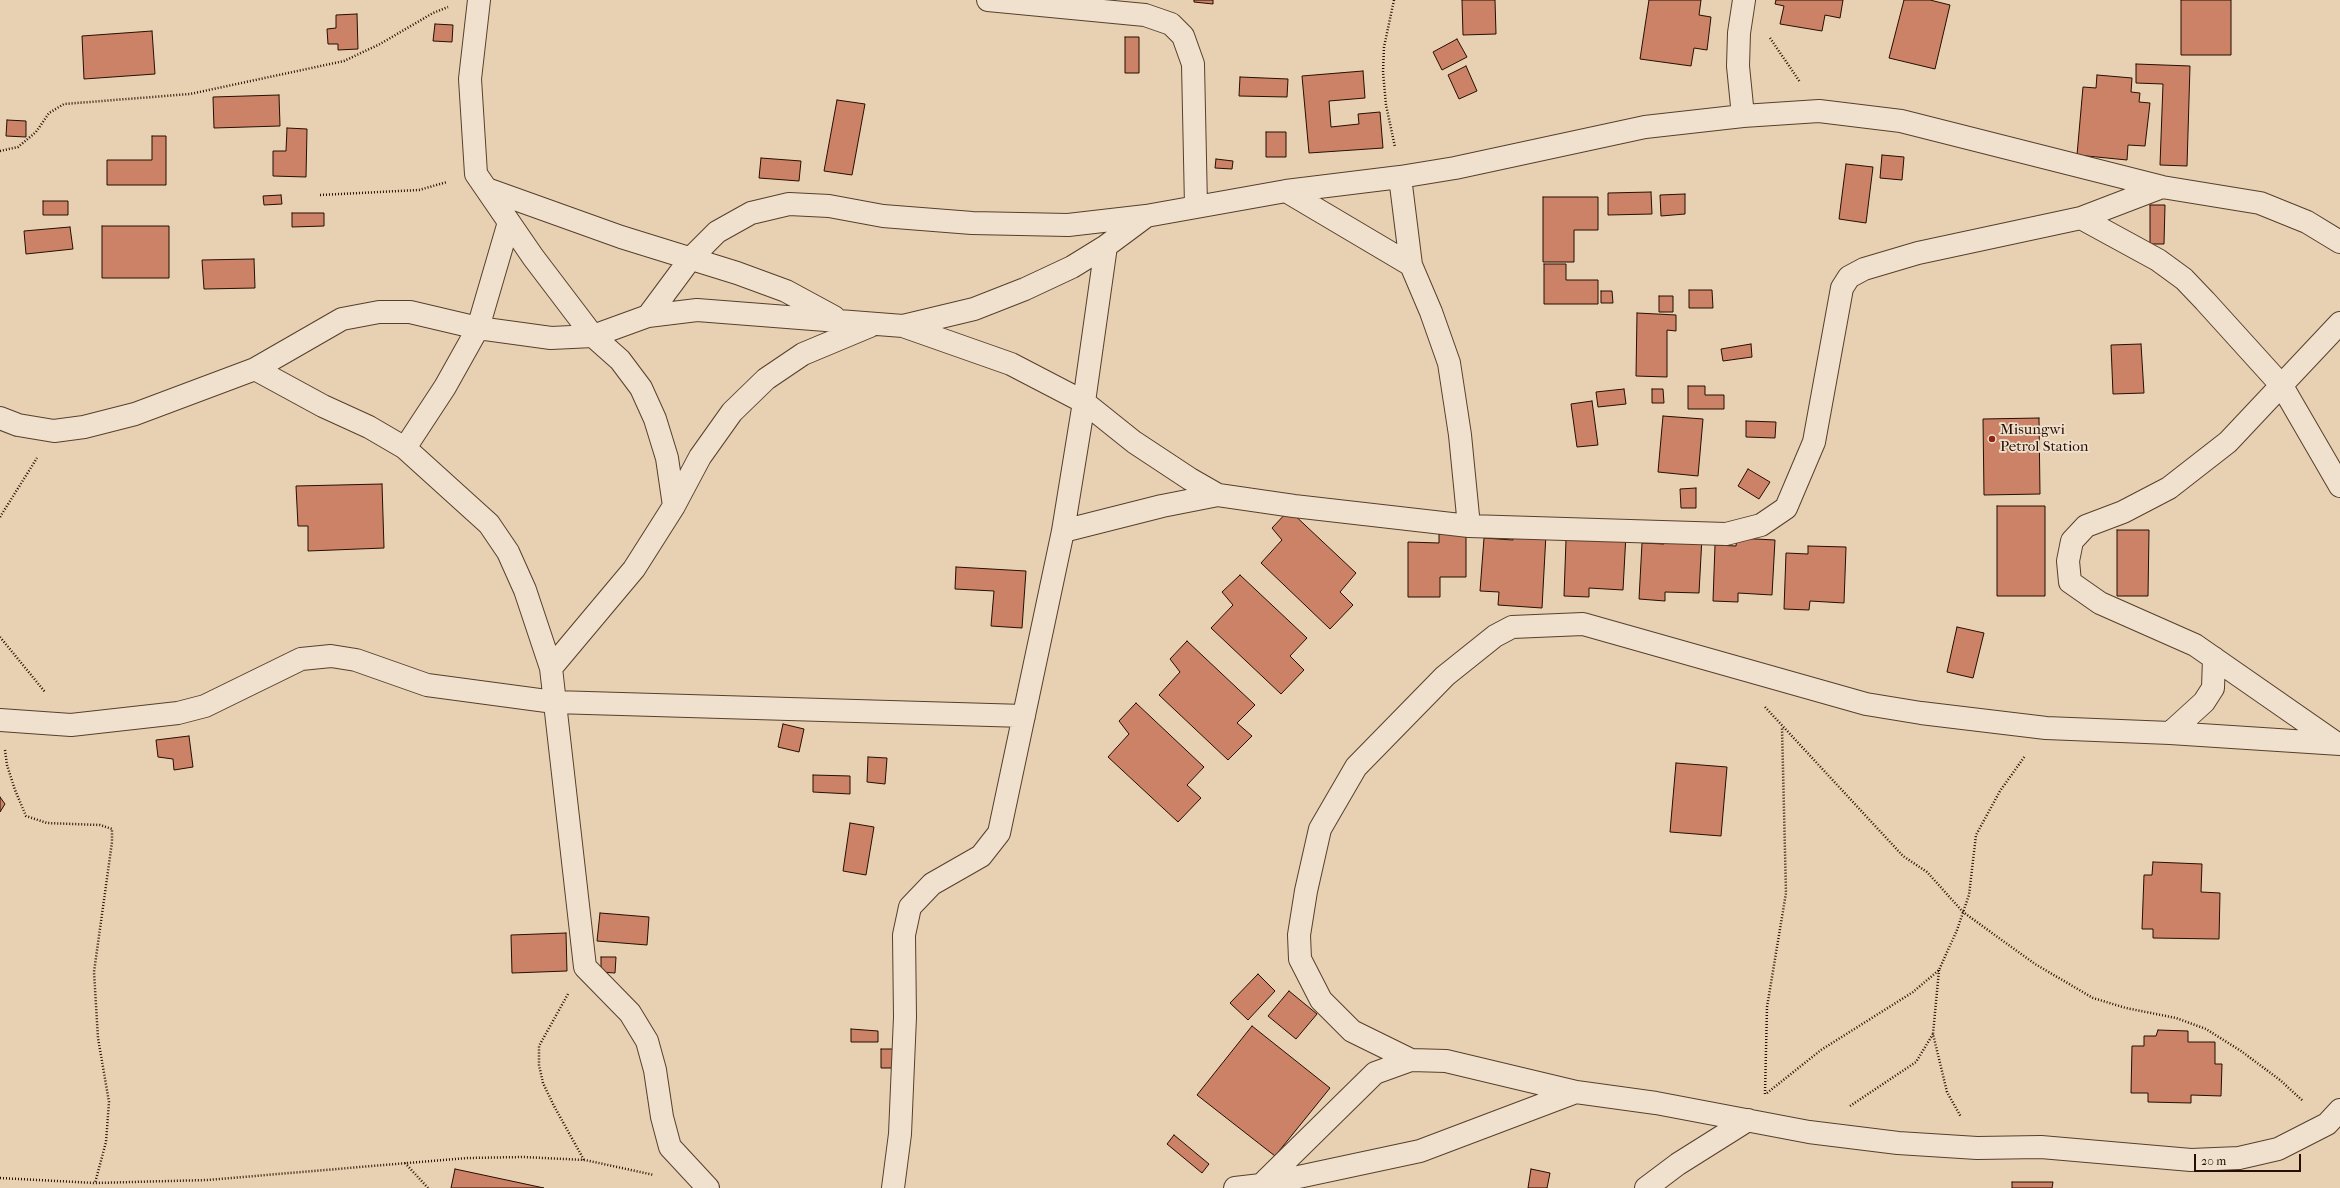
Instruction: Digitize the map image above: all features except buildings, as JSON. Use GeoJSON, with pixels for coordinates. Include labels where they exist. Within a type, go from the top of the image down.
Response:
{"type":"FeatureCollection","features":[{"type":"Feature","properties":{"kind":"street"},"geometry":{"type":"LineString","coordinates":[[479,0],[470,79],[482,181],[509,222],[593,336],[620,360],[641,388],[655,419],[667,458],[674,506]]}},
{"type":"Feature","properties":{"kind":"street"},"geometry":{"type":"LineString","coordinates":[[988,0],[1116,6],[1171,24],[1182,36],[1193,64],[1196,206]]}},
{"type":"Feature","properties":{"kind":"street"},"geometry":{"type":"LineString","coordinates":[[1743,116],[1738,66],[1739,33],[1744,2]]}},
{"type":"Feature","properties":{"kind":"street"},"geometry":{"type":"LineString","coordinates":[[648,316],[691,258],[717,232],[751,213],[789,204],[829,206],[883,216],[972,223],[1068,224],[1146,216],[1286,191],[1400,177],[1455,168],[1645,127],[1743,116],[1819,111],[1901,121],[2162,187],[2260,203],[2307,222],[2340,242]]}},
{"type":"Feature","properties":{"kind":"street"},"geometry":{"type":"LineString","coordinates":[[1400,177],[1411,265],[1432,312],[1449,362],[1460,435],[1469,526]]}},
{"type":"Feature","properties":{"kind":"street"},"geometry":{"type":"LineString","coordinates":[[482,181],[621,237],[691,258],[786,292],[844,322]]}},
{"type":"Feature","properties":{"kind":"street"},"geometry":{"type":"LineString","coordinates":[[1063,531],[1162,506],[1218,495],[1294,506],[1469,526],[1726,534],[1761,525],[1786,508],[1814,442],[1842,288],[1850,277],[1864,269],[1918,253],[2080,218],[2162,187]]}},
{"type":"Feature","properties":{"kind":"street"},"geometry":{"type":"LineString","coordinates":[[1286,191],[1411,265]]}},
{"type":"Feature","properties":{"kind":"street"},"geometry":{"type":"LineString","coordinates":[[903,326],[974,309],[1025,289],[1072,267],[1106,246],[1146,216]]}},
{"type":"Feature","properties":{"kind":"street"},"geometry":{"type":"LineString","coordinates":[[2080,218],[2158,260],[2184,279],[2282,386],[2340,486]]}},
{"type":"Feature","properties":{"kind":"street"},"geometry":{"type":"LineString","coordinates":[[405,448],[445,387],[478,328],[509,222]]}},
{"type":"Feature","properties":{"kind":"street"},"geometry":{"type":"LineString","coordinates":[[893,1188],[900,1134],[905,1017],[904,935],[910,907],[932,884],[981,856],[999,833],[1063,531],[1084,402],[1106,246]]}},
{"type":"Feature","properties":{"kind":"street"},"geometry":{"type":"LineString","coordinates":[[0,418],[18,425],[54,431],[84,427],[134,414],[255,369],[342,319],[379,312],[410,312],[478,328],[551,338],[593,336],[648,316],[697,310],[741,312],[903,326],[1011,364],[1084,402],[1134,442],[1190,479],[1218,495]]}},
{"type":"Feature","properties":{"kind":"street"},"geometry":{"type":"LineString","coordinates":[[551,668],[634,569],[674,506],[700,457],[732,412],[766,378],[803,354],[876,323]]}},
{"type":"Feature","properties":{"kind":"street"},"geometry":{"type":"LineString","coordinates":[[2338,743],[2195,645],[2100,603],[2070,582],[2068,561],[2072,541],[2086,526],[2123,512],[2169,488],[2228,442],[2340,323]]}},
{"type":"Feature","properties":{"kind":"street"},"geometry":{"type":"LineString","coordinates":[[255,369],[405,448],[489,524],[508,552],[525,590],[551,668],[585,967],[630,1013],[647,1041],[655,1070],[662,1117],[670,1147],[708,1188]]}},
{"type":"Feature","properties":{"kind":"street"},"geometry":{"type":"LineString","coordinates":[[1411,1060],[1352,1031],[1321,1000],[1300,959],[1299,935],[1306,891],[1320,829],[1356,767],[1445,676],[1495,636],[1512,627],[1583,624],[1866,704],[2046,728],[2170,733],[2338,743]]}},
{"type":"Feature","properties":{"kind":"street"},"geometry":{"type":"LineString","coordinates":[[1,720],[71,725],[178,713],[205,706],[301,659],[331,656],[356,660],[428,685],[554,702],[1024,716]]}},
{"type":"Feature","properties":{"kind":"street"},"geometry":{"type":"LineString","coordinates":[[2170,733],[2204,702],[2213,688],[2214,658]]}},
{"type":"Feature","properties":{"kind":"street"},"geometry":{"type":"LineString","coordinates":[[1261,1185],[1375,1073],[1411,1060],[1446,1061],[1576,1092],[1656,1103],[1816,1133],[1898,1143],[1977,1148],[2041,1147],[2191,1160],[2239,1158],[2278,1149],[2334,1117]]}},
{"type":"Feature","properties":{"kind":"street"},"geometry":{"type":"LineString","coordinates":[[1235,1188],[1261,1185],[1420,1151],[1576,1092]]}},
{"type":"Feature","properties":{"kind":"street"},"geometry":{"type":"LineString","coordinates":[[1646,1188],[1678,1164],[1748,1120]]}},
{"type":"Feature","properties":{"kind":"path"},"geometry":{"type":"LineString","coordinates":[[1394,0],[1384,47],[1383,72],[1386,106],[1400,177]]}},
{"type":"Feature","properties":{"kind":"path"},"geometry":{"type":"LineString","coordinates":[[1744,2],[1786,60],[1819,111]]}},
{"type":"Feature","properties":{"kind":"path"},"geometry":{"type":"LineString","coordinates":[[0,151],[18,147],[36,132],[49,113],[64,104],[190,94],[344,61],[380,44],[433,13],[452,5]]}},
{"type":"Feature","properties":{"kind":"path"},"geometry":{"type":"LineString","coordinates":[[320,195],[419,190],[482,181]]}},
{"type":"Feature","properties":{"kind":"path"},"geometry":{"type":"LineString","coordinates":[[0,517],[54,431]]}},
{"type":"Feature","properties":{"kind":"path"},"geometry":{"type":"LineString","coordinates":[[0,637],[71,725]]}},
{"type":"Feature","properties":{"kind":"path"},"geometry":{"type":"LineString","coordinates":[[1762,704],[1903,856],[1928,872],[1963,912],[2035,964],[2093,998],[2126,1008],[2176,1018],[2206,1029],[2241,1051],[2334,1117]]}},
{"type":"Feature","properties":{"kind":"path"},"geometry":{"type":"LineString","coordinates":[[1,720],[7,765],[26,816],[47,823],[100,825],[112,829],[112,842],[94,972],[98,1038],[110,1102],[106,1142],[95,1183]]}},
{"type":"Feature","properties":{"kind":"path"},"geometry":{"type":"LineString","coordinates":[[1765,1094],[1767,1007],[1786,893],[1782,726]]}},
{"type":"Feature","properties":{"kind":"path"},"geometry":{"type":"LineString","coordinates":[[1977,1148],[1947,1092],[1933,1034],[1939,970],[1969,895],[1976,835],[2000,791],[2046,728]]}},
{"type":"Feature","properties":{"kind":"path"},"geometry":{"type":"LineString","coordinates":[[585,967],[539,1046],[539,1066],[543,1083],[554,1106],[585,1160]]}},
{"type":"Feature","properties":{"kind":"path"},"geometry":{"type":"LineString","coordinates":[[1748,1120],[1765,1094],[1822,1050],[1913,992],[1939,970]]}},
{"type":"Feature","properties":{"kind":"path"},"geometry":{"type":"LineString","coordinates":[[1847,1108],[1916,1062],[1933,1034]]}},
{"type":"Feature","properties":{"kind":"path"},"geometry":{"type":"LineString","coordinates":[[0,1178],[95,1183],[207,1180],[405,1163],[523,1157],[585,1160],[656,1175]]}},
{"type":"Feature","properties":{"kind":"path"},"geometry":{"type":"LineString","coordinates":[[405,1163],[428,1188]]}},
{"type":"Feature","properties":{"kind":"place","name":"Misungwi Petrol Station"},"geometry":{"type":"Point","coordinates":[1992,439]}}]}
